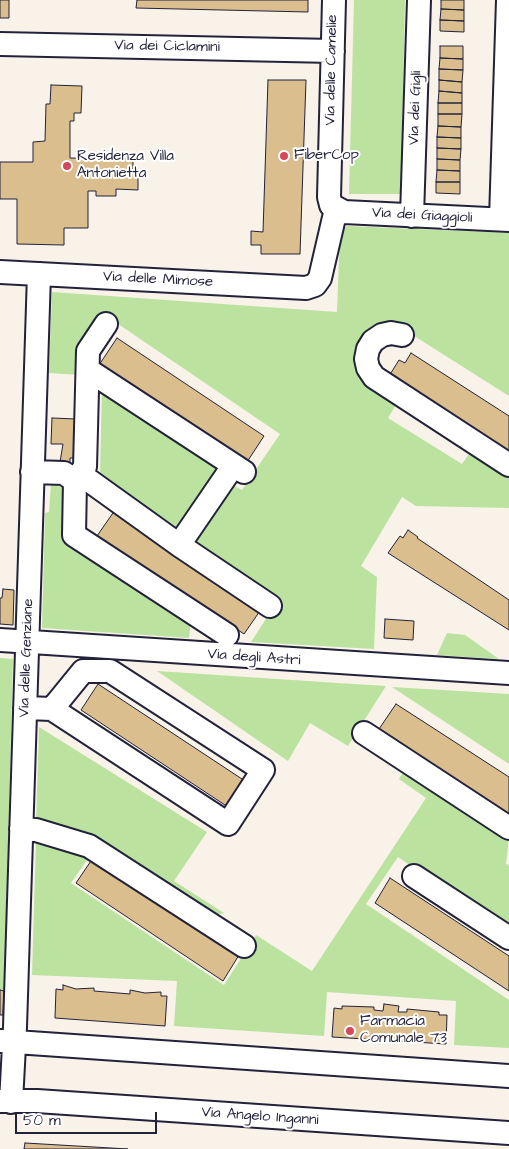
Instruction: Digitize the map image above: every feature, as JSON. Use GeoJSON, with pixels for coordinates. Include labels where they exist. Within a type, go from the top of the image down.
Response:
{"type":"FeatureCollection","features":[{"type":"Feature","properties":{"kind":"street","name":"Via delle Camelie"},"geometry":{"type":"LineString","coordinates":[[315,285],[324,266],[336,209],[331,205],[329,197],[334,0]]}},
{"type":"Feature","properties":{"kind":"street","name":"Via dei Gigli"},"geometry":{"type":"LineString","coordinates":[[412,216],[419,0]]}},
{"type":"Feature","properties":{"kind":"street"},"geometry":{"type":"LineString","coordinates":[[505,220],[508,0]]}},
{"type":"Feature","properties":{"kind":"street","name":"Via dei Ciclamini"},"geometry":{"type":"LineString","coordinates":[[0,44],[333,51]]}},
{"type":"Feature","properties":{"kind":"street","name":"Via dei Giaggioli"},"geometry":{"type":"LineString","coordinates":[[336,209],[344,212],[505,220]]}},
{"type":"Feature","properties":{"kind":"street","name":"Via delle Mimose"},"geometry":{"type":"LineString","coordinates":[[0,272],[293,288],[315,285]]}},
{"type":"Feature","properties":{"kind":"street","name":"Via delle Genziane"},"geometry":{"type":"LineString","coordinates":[[7,1041],[22,830],[39,274]]}},
{"type":"Feature","properties":{"kind":"street"},"geometry":{"type":"LineString","coordinates":[[106,324],[88,350],[85,467],[78,477],[74,536],[226,635]]}},
{"type":"Feature","properties":{"kind":"street"},"geometry":{"type":"LineString","coordinates":[[402,335],[391,333],[373,340],[368,349],[366,359],[368,368],[374,377],[509,465]]}},
{"type":"Feature","properties":{"kind":"street"},"geometry":{"type":"LineString","coordinates":[[88,370],[239,469],[179,545]]}},
{"type":"Feature","properties":{"kind":"street"},"geometry":{"type":"LineString","coordinates":[[32,472],[64,473],[78,477],[270,606]]}},
{"type":"Feature","properties":{"kind":"street","name":"Via degli Astri"},"geometry":{"type":"LineString","coordinates":[[0,640],[509,673]]}},
{"type":"Feature","properties":{"kind":"street"},"geometry":{"type":"LineString","coordinates":[[25,708],[52,709],[228,824],[263,770],[110,671],[83,671],[52,709]]}},
{"type":"Feature","properties":{"kind":"street"},"geometry":{"type":"LineString","coordinates":[[364,733],[509,828]]}},
{"type":"Feature","properties":{"kind":"street"},"geometry":{"type":"LineString","coordinates":[[22,830],[36,830],[89,846],[244,946]]}},
{"type":"Feature","properties":{"kind":"street"},"geometry":{"type":"LineString","coordinates":[[414,876],[509,938]]}},
{"type":"Feature","properties":{"kind":"street"},"geometry":{"type":"LineString","coordinates":[[7,1041],[509,1076]]}},
{"type":"Feature","properties":{"kind":"street","name":"Via Angelo Inganni"},"geometry":{"type":"LineString","coordinates":[[7,1041],[5,1101],[56,1102],[452,1140],[509,1133]]}},
{"type":"Feature","properties":{"kind":"green space"},"geometry":{"type":"Polygon","coordinates":[[[354,0],[405,0],[401,194],[349,194],[354,0]]]}},
{"type":"Feature","properties":{"kind":"green space"},"geometry":{"type":"Polygon","coordinates":[[[348,226],[509,233],[509,396],[400,327],[355,359],[360,379],[397,403],[388,418],[462,464],[471,451],[509,476],[509,508],[416,506],[402,497],[361,566],[377,577],[374,649],[251,642],[280,597],[253,580],[247,585],[191,547],[233,485],[242,490],[280,434],[102,313],[82,344],[81,375],[49,373],[52,292],[337,312],[340,233],[343,228],[348,226]]]}},
{"type":"Feature","properties":{"kind":"green space"},"geometry":{"type":"Polygon","coordinates":[[[102,387],[221,465],[180,529],[100,476],[102,387]]]}},
{"type":"Feature","properties":{"kind":"green space"},"geometry":{"type":"Polygon","coordinates":[[[51,484],[71,490],[70,540],[191,619],[189,638],[42,628],[45,513],[49,512],[51,484]]]}},
{"type":"Feature","properties":{"kind":"green space"},"geometry":{"type":"Polygon","coordinates":[[[447,633],[465,635],[499,659],[437,655],[447,633]]]}},
{"type":"Feature","properties":{"kind":"green space"},"geometry":{"type":"Polygon","coordinates":[[[0,658],[13,659],[4,991],[0,990],[0,658]]]}},
{"type":"Feature","properties":{"kind":"green space"},"geometry":{"type":"Polygon","coordinates":[[[157,671],[386,686],[348,746],[310,723],[288,761],[157,671]]]}},
{"type":"Feature","properties":{"kind":"green space"},"geometry":{"type":"Polygon","coordinates":[[[392,687],[509,694],[509,764],[392,687]]]}},
{"type":"Feature","properties":{"kind":"green space"},"geometry":{"type":"Polygon","coordinates":[[[39,727],[207,832],[174,881],[224,913],[208,917],[36,824],[39,727]]]}},
{"type":"Feature","properties":{"kind":"green space"},"geometry":{"type":"Polygon","coordinates":[[[405,769],[509,837],[506,864],[509,865],[509,932],[398,857],[366,904],[509,1000],[509,1048],[454,1045],[456,1001],[327,992],[324,1036],[174,1026],[177,981],[32,975],[36,841],[92,853],[71,883],[224,985],[256,935],[312,971],[426,798],[399,779],[405,769]]]}},
{"type":"Feature","properties":{"kind":"building"},"geometry":{"type":"Polygon","coordinates":[[[0,0],[9,0],[9,18],[0,18],[0,0]]]}},
{"type":"Feature","properties":{"kind":"building"},"geometry":{"type":"Polygon","coordinates":[[[137,0],[308,0],[308,12],[136,8],[137,0]]]}},
{"type":"Feature","properties":{"kind":"building"},"geometry":{"type":"Polygon","coordinates":[[[441,0],[464,0],[464,10],[441,9],[441,0]]]}},
{"type":"Feature","properties":{"kind":"building"},"geometry":{"type":"Polygon","coordinates":[[[441,9],[464,10],[464,21],[440,20],[441,9]]]}},
{"type":"Feature","properties":{"kind":"building"},"geometry":{"type":"Polygon","coordinates":[[[440,20],[464,21],[464,32],[440,31],[440,20]]]}},
{"type":"Feature","properties":{"kind":"building"},"geometry":{"type":"Polygon","coordinates":[[[440,46],[463,46],[463,59],[440,58],[440,46]]]}},
{"type":"Feature","properties":{"kind":"building"},"geometry":{"type":"Polygon","coordinates":[[[440,58],[463,59],[463,70],[439,69],[440,58]]]}},
{"type":"Feature","properties":{"kind":"building"},"geometry":{"type":"Polygon","coordinates":[[[439,69],[463,70],[462,82],[439,80],[439,69]]]}},
{"type":"Feature","properties":{"kind":"building","name":"FiberCop"},"geometry":{"type":"Polygon","coordinates":[[[268,80],[306,80],[300,254],[261,254],[261,245],[251,245],[251,231],[263,232],[268,80]]]}},
{"type":"Feature","properties":{"kind":"building"},"geometry":{"type":"Polygon","coordinates":[[[439,80],[462,82],[462,93],[439,91],[439,80]]]}},
{"type":"Feature","properties":{"kind":"building","name":"Residenza Villa Antonietta"},"geometry":{"type":"Polygon","coordinates":[[[51,85],[82,86],[81,113],[74,113],[74,121],[70,121],[70,158],[133,159],[133,171],[138,171],[138,190],[116,189],[116,196],[96,196],[96,191],[88,191],[88,228],[64,228],[64,245],[17,244],[17,199],[0,199],[0,162],[33,162],[33,142],[45,141],[46,104],[50,104],[51,85]]]}},
{"type":"Feature","properties":{"kind":"building"},"geometry":{"type":"Polygon","coordinates":[[[439,91],[462,93],[462,103],[438,103],[439,91]]]}},
{"type":"Feature","properties":{"kind":"building"},"geometry":{"type":"Polygon","coordinates":[[[438,103],[462,103],[462,114],[438,114],[438,103]]]}},
{"type":"Feature","properties":{"kind":"building"},"geometry":{"type":"Polygon","coordinates":[[[438,114],[462,114],[461,127],[438,126],[438,114]]]}},
{"type":"Feature","properties":{"kind":"building"},"geometry":{"type":"Polygon","coordinates":[[[438,126],[461,127],[461,138],[437,137],[438,126]]]}},
{"type":"Feature","properties":{"kind":"building"},"geometry":{"type":"Polygon","coordinates":[[[437,137],[461,138],[461,149],[437,148],[437,137]]]}},
{"type":"Feature","properties":{"kind":"building"},"geometry":{"type":"Polygon","coordinates":[[[437,148],[461,149],[460,160],[437,159],[437,148]]]}},
{"type":"Feature","properties":{"kind":"building"},"geometry":{"type":"Polygon","coordinates":[[[437,159],[460,160],[460,171],[437,170],[437,159]]]}},
{"type":"Feature","properties":{"kind":"building"},"geometry":{"type":"Polygon","coordinates":[[[437,170],[460,171],[460,182],[436,182],[437,170]]]}},
{"type":"Feature","properties":{"kind":"building"},"geometry":{"type":"Polygon","coordinates":[[[436,182],[460,182],[460,194],[436,193],[436,182]]]}},
{"type":"Feature","properties":{"kind":"building"},"geometry":{"type":"Polygon","coordinates":[[[117,338],[264,436],[247,462],[99,365],[117,338]]]}},
{"type":"Feature","properties":{"kind":"building"},"geometry":{"type":"Polygon","coordinates":[[[411,353],[509,416],[509,454],[389,376],[399,360],[405,363],[411,353]]]}},
{"type":"Feature","properties":{"kind":"building"},"geometry":{"type":"Polygon","coordinates":[[[52,418],[76,419],[74,444],[80,444],[80,458],[70,458],[70,468],[59,468],[63,444],[51,444],[52,418]]]}},
{"type":"Feature","properties":{"kind":"building"},"geometry":{"type":"Polygon","coordinates":[[[115,510],[262,608],[244,634],[97,536],[115,510]]]}},
{"type":"Feature","properties":{"kind":"building"},"geometry":{"type":"Polygon","coordinates":[[[408,530],[509,600],[509,630],[388,553],[400,536],[403,538],[408,530]]]}},
{"type":"Feature","properties":{"kind":"building"},"geometry":{"type":"Polygon","coordinates":[[[3,589],[14,590],[13,625],[0,624],[0,598],[2,598],[3,589]]]}},
{"type":"Feature","properties":{"kind":"building"},"geometry":{"type":"Polygon","coordinates":[[[385,619],[414,621],[413,640],[384,638],[385,619]]]}},
{"type":"Feature","properties":{"kind":"building"},"geometry":{"type":"Polygon","coordinates":[[[98,684],[245,781],[228,807],[81,710],[98,684]]]}},
{"type":"Feature","properties":{"kind":"building"},"geometry":{"type":"Polygon","coordinates":[[[396,704],[509,777],[509,814],[379,729],[396,704]]]}},
{"type":"Feature","properties":{"kind":"building"},"geometry":{"type":"Polygon","coordinates":[[[93,858],[239,955],[223,981],[76,883],[93,858]]]}},
{"type":"Feature","properties":{"kind":"building"},"geometry":{"type":"Polygon","coordinates":[[[390,878],[509,956],[509,991],[375,903],[390,878]]]}},
{"type":"Feature","properties":{"kind":"building"},"geometry":{"type":"Polygon","coordinates":[[[63,985],[76,989],[94,988],[94,991],[130,994],[130,990],[145,993],[161,992],[161,996],[167,996],[165,1026],[55,1018],[56,989],[63,990],[63,985]]]}},
{"type":"Feature","properties":{"kind":"building"},"geometry":{"type":"Polygon","coordinates":[[[0,990],[4,991],[3,1015],[0,1015],[0,990]]]}},
{"type":"Feature","properties":{"kind":"building"},"geometry":{"type":"Polygon","coordinates":[[[384,1004],[399,1006],[398,1012],[407,1012],[407,1009],[439,1012],[439,1015],[447,1015],[446,1044],[332,1037],[334,1008],[342,1009],[342,1006],[374,1007],[374,1010],[383,1011],[384,1004]]]}},
{"type":"Feature","properties":{"kind":"building"},"geometry":{"type":"Polygon","coordinates":[[[25,1143],[128,1149],[24,1149],[25,1143]]]}},
{"type":"Feature","properties":{"kind":"place","name":"FiberCop"},"geometry":{"type":"Point","coordinates":[284,156]}},
{"type":"Feature","properties":{"kind":"place","name":"Residenza Villa Antonietta"},"geometry":{"type":"Point","coordinates":[67,166]}},
{"type":"Feature","properties":{"kind":"place","name":"Farmacia Comunale 73"},"geometry":{"type":"Point","coordinates":[350,1031]}}]}
